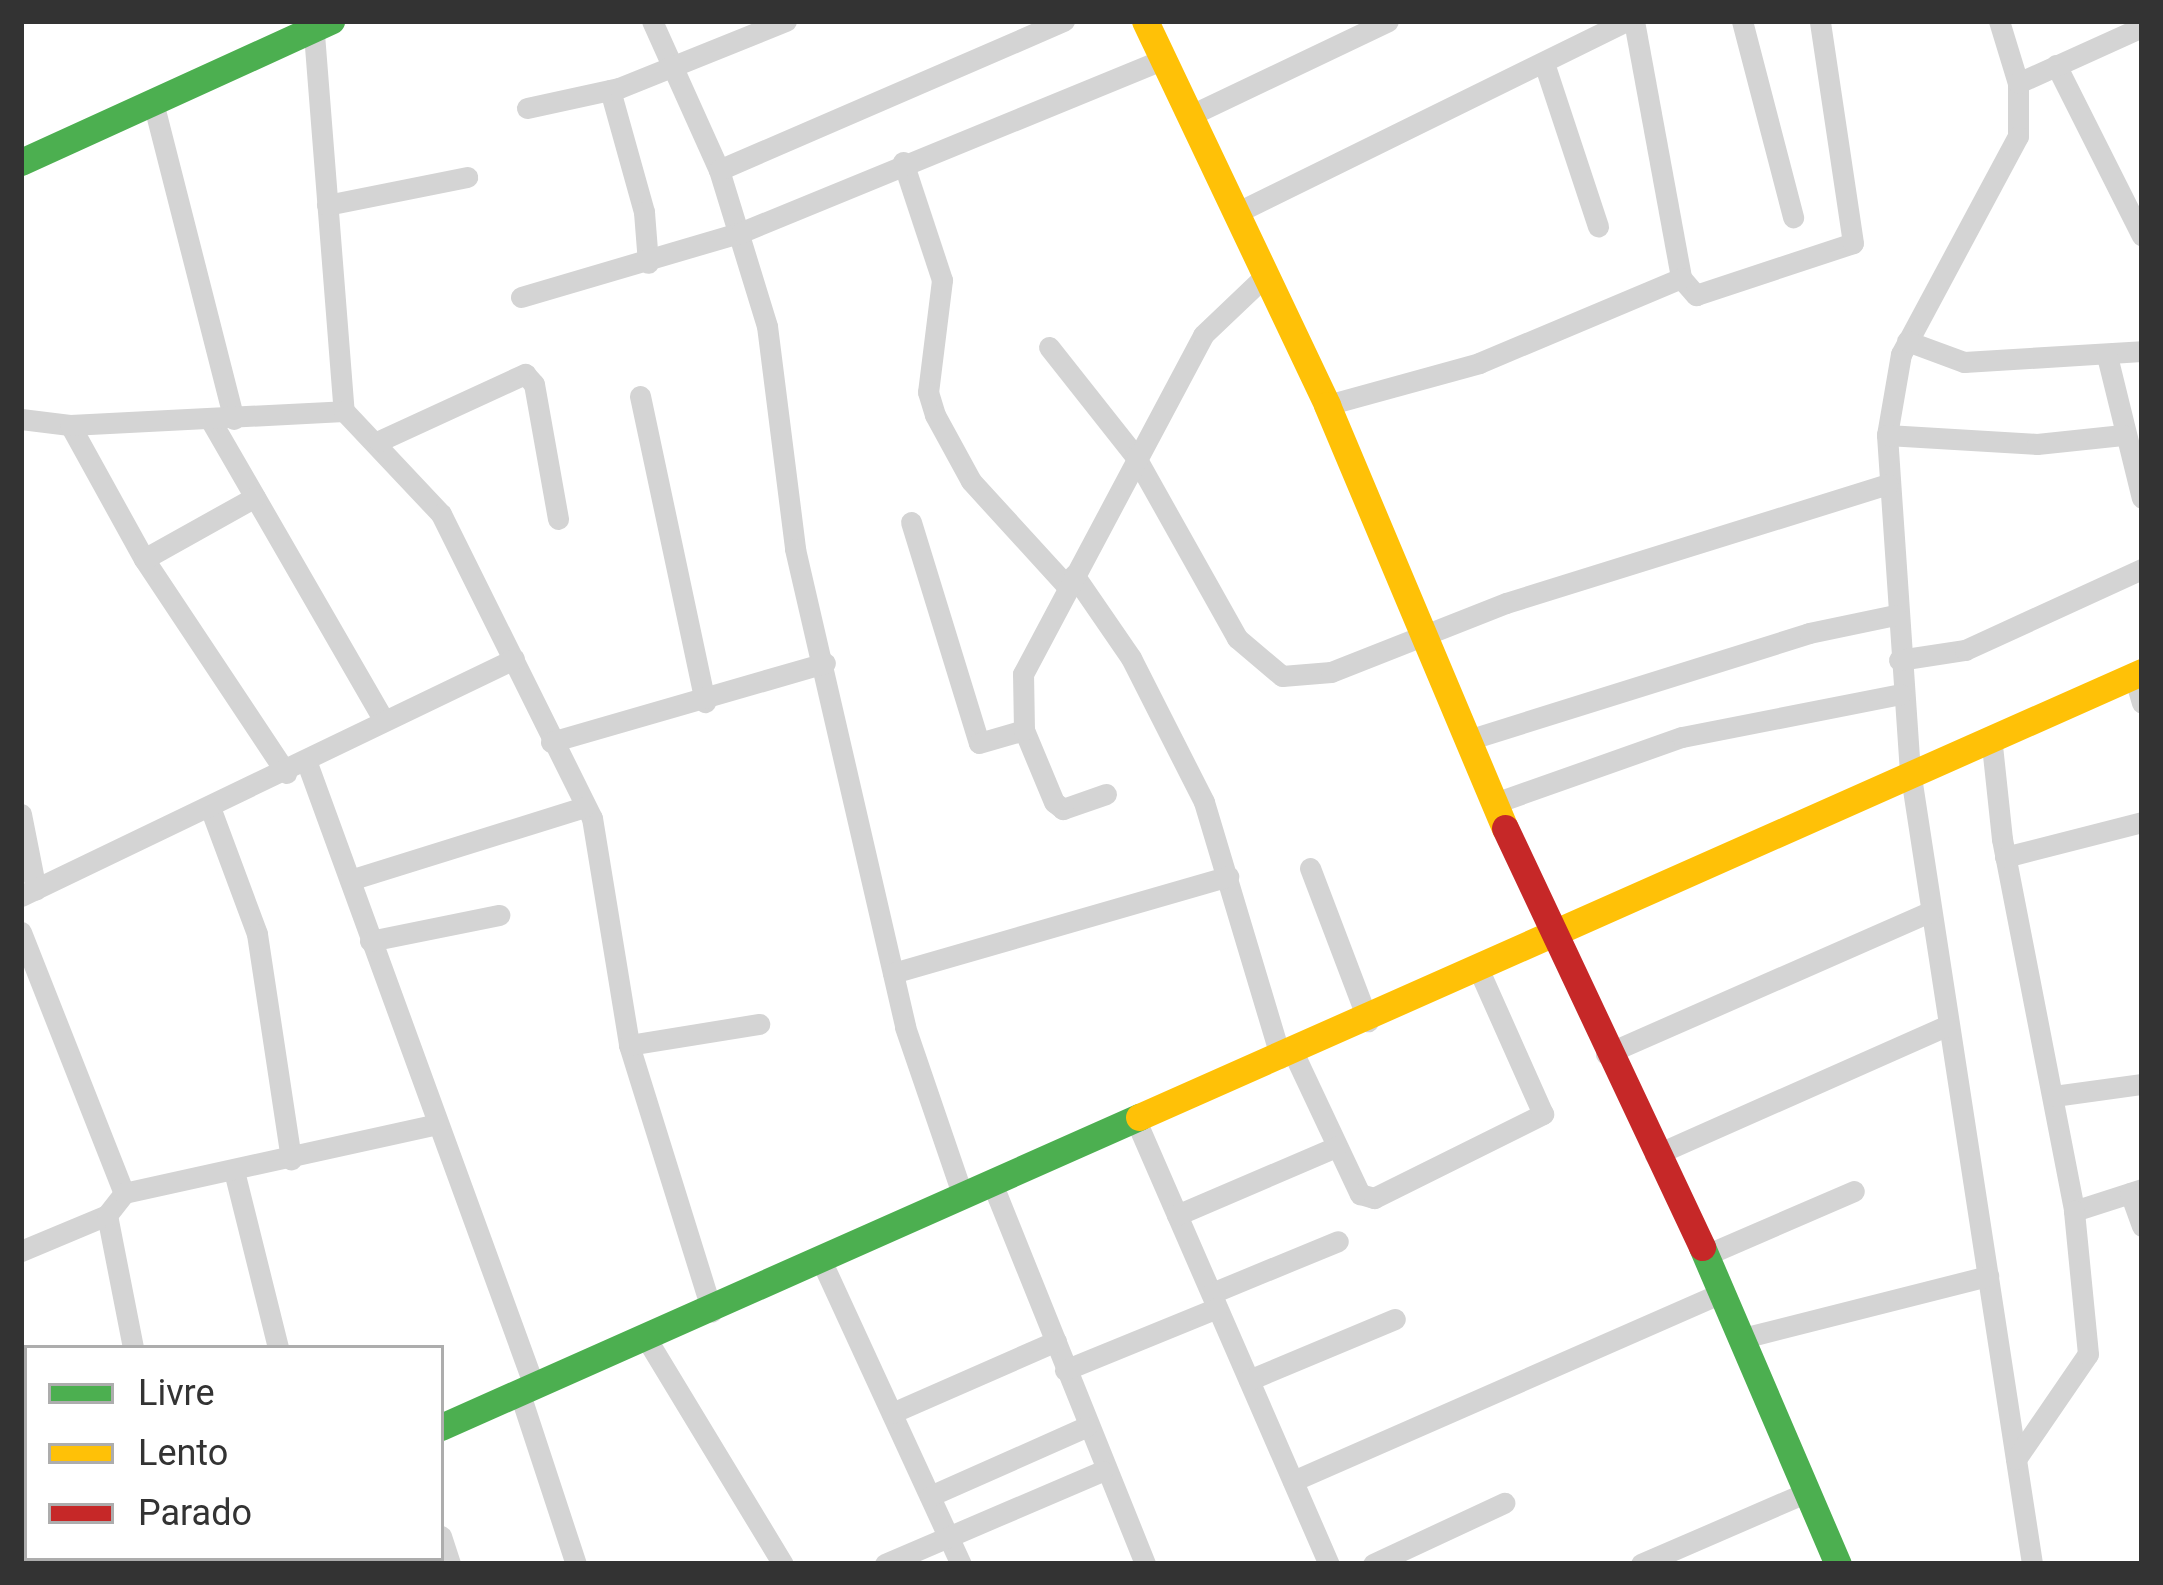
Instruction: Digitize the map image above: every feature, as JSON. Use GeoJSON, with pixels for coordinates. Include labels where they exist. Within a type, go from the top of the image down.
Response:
{"type":"FeatureCollection","features":[{"type":"Feature","properties":{"kind":"street"},"geometry":{"type":"LineString","coordinates":[[652,21],[676,65],[742,232],[774,367],[787,511],[893,973],[963,1196]]}},
{"type":"Feature","properties":{"kind":"street"},"geometry":{"type":"LineString","coordinates":[[527,108],[610,90],[786,21]]}},
{"type":"Feature","properties":{"kind":"street"},"geometry":{"type":"LineString","coordinates":[[719,170],[1064,21]]}},
{"type":"Feature","properties":{"kind":"street"},"geometry":{"type":"LineString","coordinates":[[1144,21],[1327,405],[1420,635],[1606,1054],[1706,1255],[1838,1564]]}},
{"type":"Feature","properties":{"kind":"street"},"geometry":{"type":"LineString","coordinates":[[1191,115],[1388,21]]}},
{"type":"Feature","properties":{"kind":"street"},"geometry":{"type":"LineString","coordinates":[[1238,212],[1630,21],[1681,278],[1696,295],[1852,243],[1820,21]]}},
{"type":"Feature","properties":{"kind":"street"},"geometry":{"type":"LineString","coordinates":[[1742,21],[1793,217]]}},
{"type":"Feature","properties":{"kind":"street"},"geometry":{"type":"LineString","coordinates":[[2000,21],[2018,82],[2011,160],[1907,341],[1890,392],[1886,435],[1898,660],[1910,770],[2032,1564]]}},
{"type":"Feature","properties":{"kind":"street"},"geometry":{"type":"LineString","coordinates":[[21,162],[319,24],[327,206],[344,411],[379,441],[449,528],[584,807],[607,889],[629,1045],[712,1311]]}},
{"type":"Feature","properties":{"kind":"street"},"geometry":{"type":"LineString","coordinates":[[2018,82],[2142,27]]}},
{"type":"Feature","properties":{"kind":"street"},"geometry":{"type":"LineString","coordinates":[[520,297],[742,232],[903,162],[1164,59]]}},
{"type":"Feature","properties":{"kind":"street"},"geometry":{"type":"LineString","coordinates":[[2056,65],[2140,225]]}},
{"type":"Feature","properties":{"kind":"street"},"geometry":{"type":"LineString","coordinates":[[1545,66],[1598,226]]}},
{"type":"Feature","properties":{"kind":"street"},"geometry":{"type":"LineString","coordinates":[[610,90],[644,212],[648,263]]}},
{"type":"Feature","properties":{"kind":"street"},"geometry":{"type":"LineString","coordinates":[[152,102],[222,420],[255,497],[383,719]]}},
{"type":"Feature","properties":{"kind":"street"},"geometry":{"type":"LineString","coordinates":[[903,162],[942,280],[928,392],[935,415],[971,481],[1070,580],[1131,658],[1204,802],[1287,1056],[1366,1199],[1541,1117],[1479,970]]}},
{"type":"Feature","properties":{"kind":"street"},"geometry":{"type":"LineString","coordinates":[[327,206],[467,177]]}},
{"type":"Feature","properties":{"kind":"street"},"geometry":{"type":"LineString","coordinates":[[1106,794],[1058,807],[1024,730],[1023,674],[1203,335],[1267,274]]}},
{"type":"Feature","properties":{"kind":"street"},"geometry":{"type":"LineString","coordinates":[[1327,405],[1479,363],[1681,278]]}},
{"type":"Feature","properties":{"kind":"street"},"geometry":{"type":"LineString","coordinates":[[1907,341],[1964,362],[2142,351]]}},
{"type":"Feature","properties":{"kind":"street"},"geometry":{"type":"LineString","coordinates":[[1048,347],[1136,456],[1253,659],[1282,676],[1309,678],[1420,635],[1888,484]]}},
{"type":"Feature","properties":{"kind":"street"},"geometry":{"type":"LineString","coordinates":[[2107,356],[2142,498]]}},
{"type":"Feature","properties":{"kind":"street"},"geometry":{"type":"LineString","coordinates":[[379,441],[525,374],[534,384],[558,519]]}},
{"type":"Feature","properties":{"kind":"street"},"geometry":{"type":"LineString","coordinates":[[640,396],[706,702]]}},
{"type":"Feature","properties":{"kind":"street"},"geometry":{"type":"LineString","coordinates":[[21,419],[70,425],[344,411]]}},
{"type":"Feature","properties":{"kind":"street"},"geometry":{"type":"LineString","coordinates":[[70,425],[144,559],[297,768],[350,880],[526,1387],[576,1564]]}},
{"type":"Feature","properties":{"kind":"street"},"geometry":{"type":"LineString","coordinates":[[1886,435],[2037,444],[2123,435]]}},
{"type":"Feature","properties":{"kind":"street"},"geometry":{"type":"LineString","coordinates":[[144,559],[255,497]]}},
{"type":"Feature","properties":{"kind":"street"},"geometry":{"type":"LineString","coordinates":[[911,521],[980,742],[1024,730]]}},
{"type":"Feature","properties":{"kind":"street"},"geometry":{"type":"LineString","coordinates":[[1898,660],[1981,645],[2142,569]]}},
{"type":"Feature","properties":{"kind":"street"},"geometry":{"type":"LineString","coordinates":[[1468,740],[1809,633],[1895,615]]}},
{"type":"Feature","properties":{"kind":"street"},"geometry":{"type":"LineString","coordinates":[[21,814],[29,893],[211,810],[383,719],[514,658]]}},
{"type":"Feature","properties":{"kind":"street"},"geometry":{"type":"LineString","coordinates":[[551,742],[706,702],[825,663]]}},
{"type":"Feature","properties":{"kind":"street"},"geometry":{"type":"LineString","coordinates":[[444,1425],[1368,1021],[1910,770],[2139,683]]}},
{"type":"Feature","properties":{"kind":"street"},"geometry":{"type":"LineString","coordinates":[[1498,802],[1682,737],[1901,694]]}},
{"type":"Feature","properties":{"kind":"street"},"geometry":{"type":"LineString","coordinates":[[1991,736],[2006,857],[2074,1211],[2088,1354],[2016,1459]]}},
{"type":"Feature","properties":{"kind":"street"},"geometry":{"type":"LineString","coordinates":[[350,880],[584,807]]}},
{"type":"Feature","properties":{"kind":"street"},"geometry":{"type":"LineString","coordinates":[[211,810],[257,934],[291,1159]]}},
{"type":"Feature","properties":{"kind":"street"},"geometry":{"type":"LineString","coordinates":[[2006,857],[2142,822]]}},
{"type":"Feature","properties":{"kind":"street"},"geometry":{"type":"LineString","coordinates":[[1310,868],[1368,1021]]}},
{"type":"Feature","properties":{"kind":"street"},"geometry":{"type":"LineString","coordinates":[[893,973],[1228,876]]}},
{"type":"Feature","properties":{"kind":"street"},"geometry":{"type":"LineString","coordinates":[[1606,1054],[1930,912]]}},
{"type":"Feature","properties":{"kind":"street"},"geometry":{"type":"LineString","coordinates":[[370,941],[499,914]]}},
{"type":"Feature","properties":{"kind":"street"},"geometry":{"type":"LineString","coordinates":[[21,932],[124,1193]]}},
{"type":"Feature","properties":{"kind":"street"},"geometry":{"type":"LineString","coordinates":[[629,1045],[760,1024]]}},
{"type":"Feature","properties":{"kind":"street"},"geometry":{"type":"LineString","coordinates":[[1655,1155],[1946,1026]]}},
{"type":"Feature","properties":{"kind":"street"},"geometry":{"type":"LineString","coordinates":[[2054,1096],[2142,1084]]}},
{"type":"Feature","properties":{"kind":"street"},"geometry":{"type":"LineString","coordinates":[[21,1250],[107,1215],[124,1193],[438,1124]]}},
{"type":"Feature","properties":{"kind":"street"},"geometry":{"type":"LineString","coordinates":[[1137,1124],[1329,1564]]}},
{"type":"Feature","properties":{"kind":"street"},"geometry":{"type":"LineString","coordinates":[[1177,1215],[1336,1147]]}},
{"type":"Feature","properties":{"kind":"street"},"geometry":{"type":"LineString","coordinates":[[234,1171],[277,1345]]}},
{"type":"Feature","properties":{"kind":"street"},"geometry":{"type":"LineString","coordinates":[[992,1183],[1057,1341],[1102,1471],[1145,1564]]}},
{"type":"Feature","properties":{"kind":"street"},"geometry":{"type":"LineString","coordinates":[[1706,1255],[1854,1191]]}},
{"type":"Feature","properties":{"kind":"street"},"geometry":{"type":"LineString","coordinates":[[2074,1211],[2136,1191],[2142,1226]]}},
{"type":"Feature","properties":{"kind":"street"},"geometry":{"type":"LineString","coordinates":[[107,1215],[133,1345]]}},
{"type":"Feature","properties":{"kind":"street"},"geometry":{"type":"LineString","coordinates":[[1065,1370],[1338,1241]]}},
{"type":"Feature","properties":{"kind":"street"},"geometry":{"type":"LineString","coordinates":[[821,1259],[961,1564]]}},
{"type":"Feature","properties":{"kind":"street"},"geometry":{"type":"LineString","coordinates":[[1743,1338],[1988,1276]]}},
{"type":"Feature","properties":{"kind":"street"},"geometry":{"type":"LineString","coordinates":[[1292,1480],[1722,1293]]}},
{"type":"Feature","properties":{"kind":"street"},"geometry":{"type":"LineString","coordinates":[[1249,1380],[1395,1319]]}},
{"type":"Feature","properties":{"kind":"street"},"geometry":{"type":"LineString","coordinates":[[646,1338],[783,1564]]}},
{"type":"Feature","properties":{"kind":"street"},"geometry":{"type":"LineString","coordinates":[[892,1413],[1057,1341]]}},
{"type":"Feature","properties":{"kind":"street"},"geometry":{"type":"LineString","coordinates":[[930,1496],[1086,1427]]}},
{"type":"Feature","properties":{"kind":"street"},"geometry":{"type":"LineString","coordinates":[[885,1564],[946,1533],[1102,1471]]}},
{"type":"Feature","properties":{"kind":"street"},"geometry":{"type":"LineString","coordinates":[[1640,1564],[1808,1492]]}},
{"type":"Feature","properties":{"kind":"street"},"geometry":{"type":"LineString","coordinates":[[1373,1564],[1504,1503]]}},
{"type":"Feature","properties":{"kind":"traffic: fast"},"geometry":{"type":"LineString","coordinates":[[21,162],[331,21]]}},
{"type":"Feature","properties":{"kind":"traffic: fast"},"geometry":{"type":"LineString","coordinates":[[444,1426],[1139,1117]]}},
{"type":"Feature","properties":{"kind":"traffic: fast"},"geometry":{"type":"LineString","coordinates":[[1702,1247],[1838,1564]]}},
{"type":"Feature","properties":{"kind":"traffic: slow"},"geometry":{"type":"LineString","coordinates":[[1145,21],[1327,405],[1505,828]]}},
{"type":"Feature","properties":{"kind":"traffic: slow"},"geometry":{"type":"LineString","coordinates":[[1139,1117],[2142,672]]}},
{"type":"Feature","properties":{"kind":"traffic: jam"},"geometry":{"type":"LineString","coordinates":[[1505,828],[1702,1247]]}}]}
